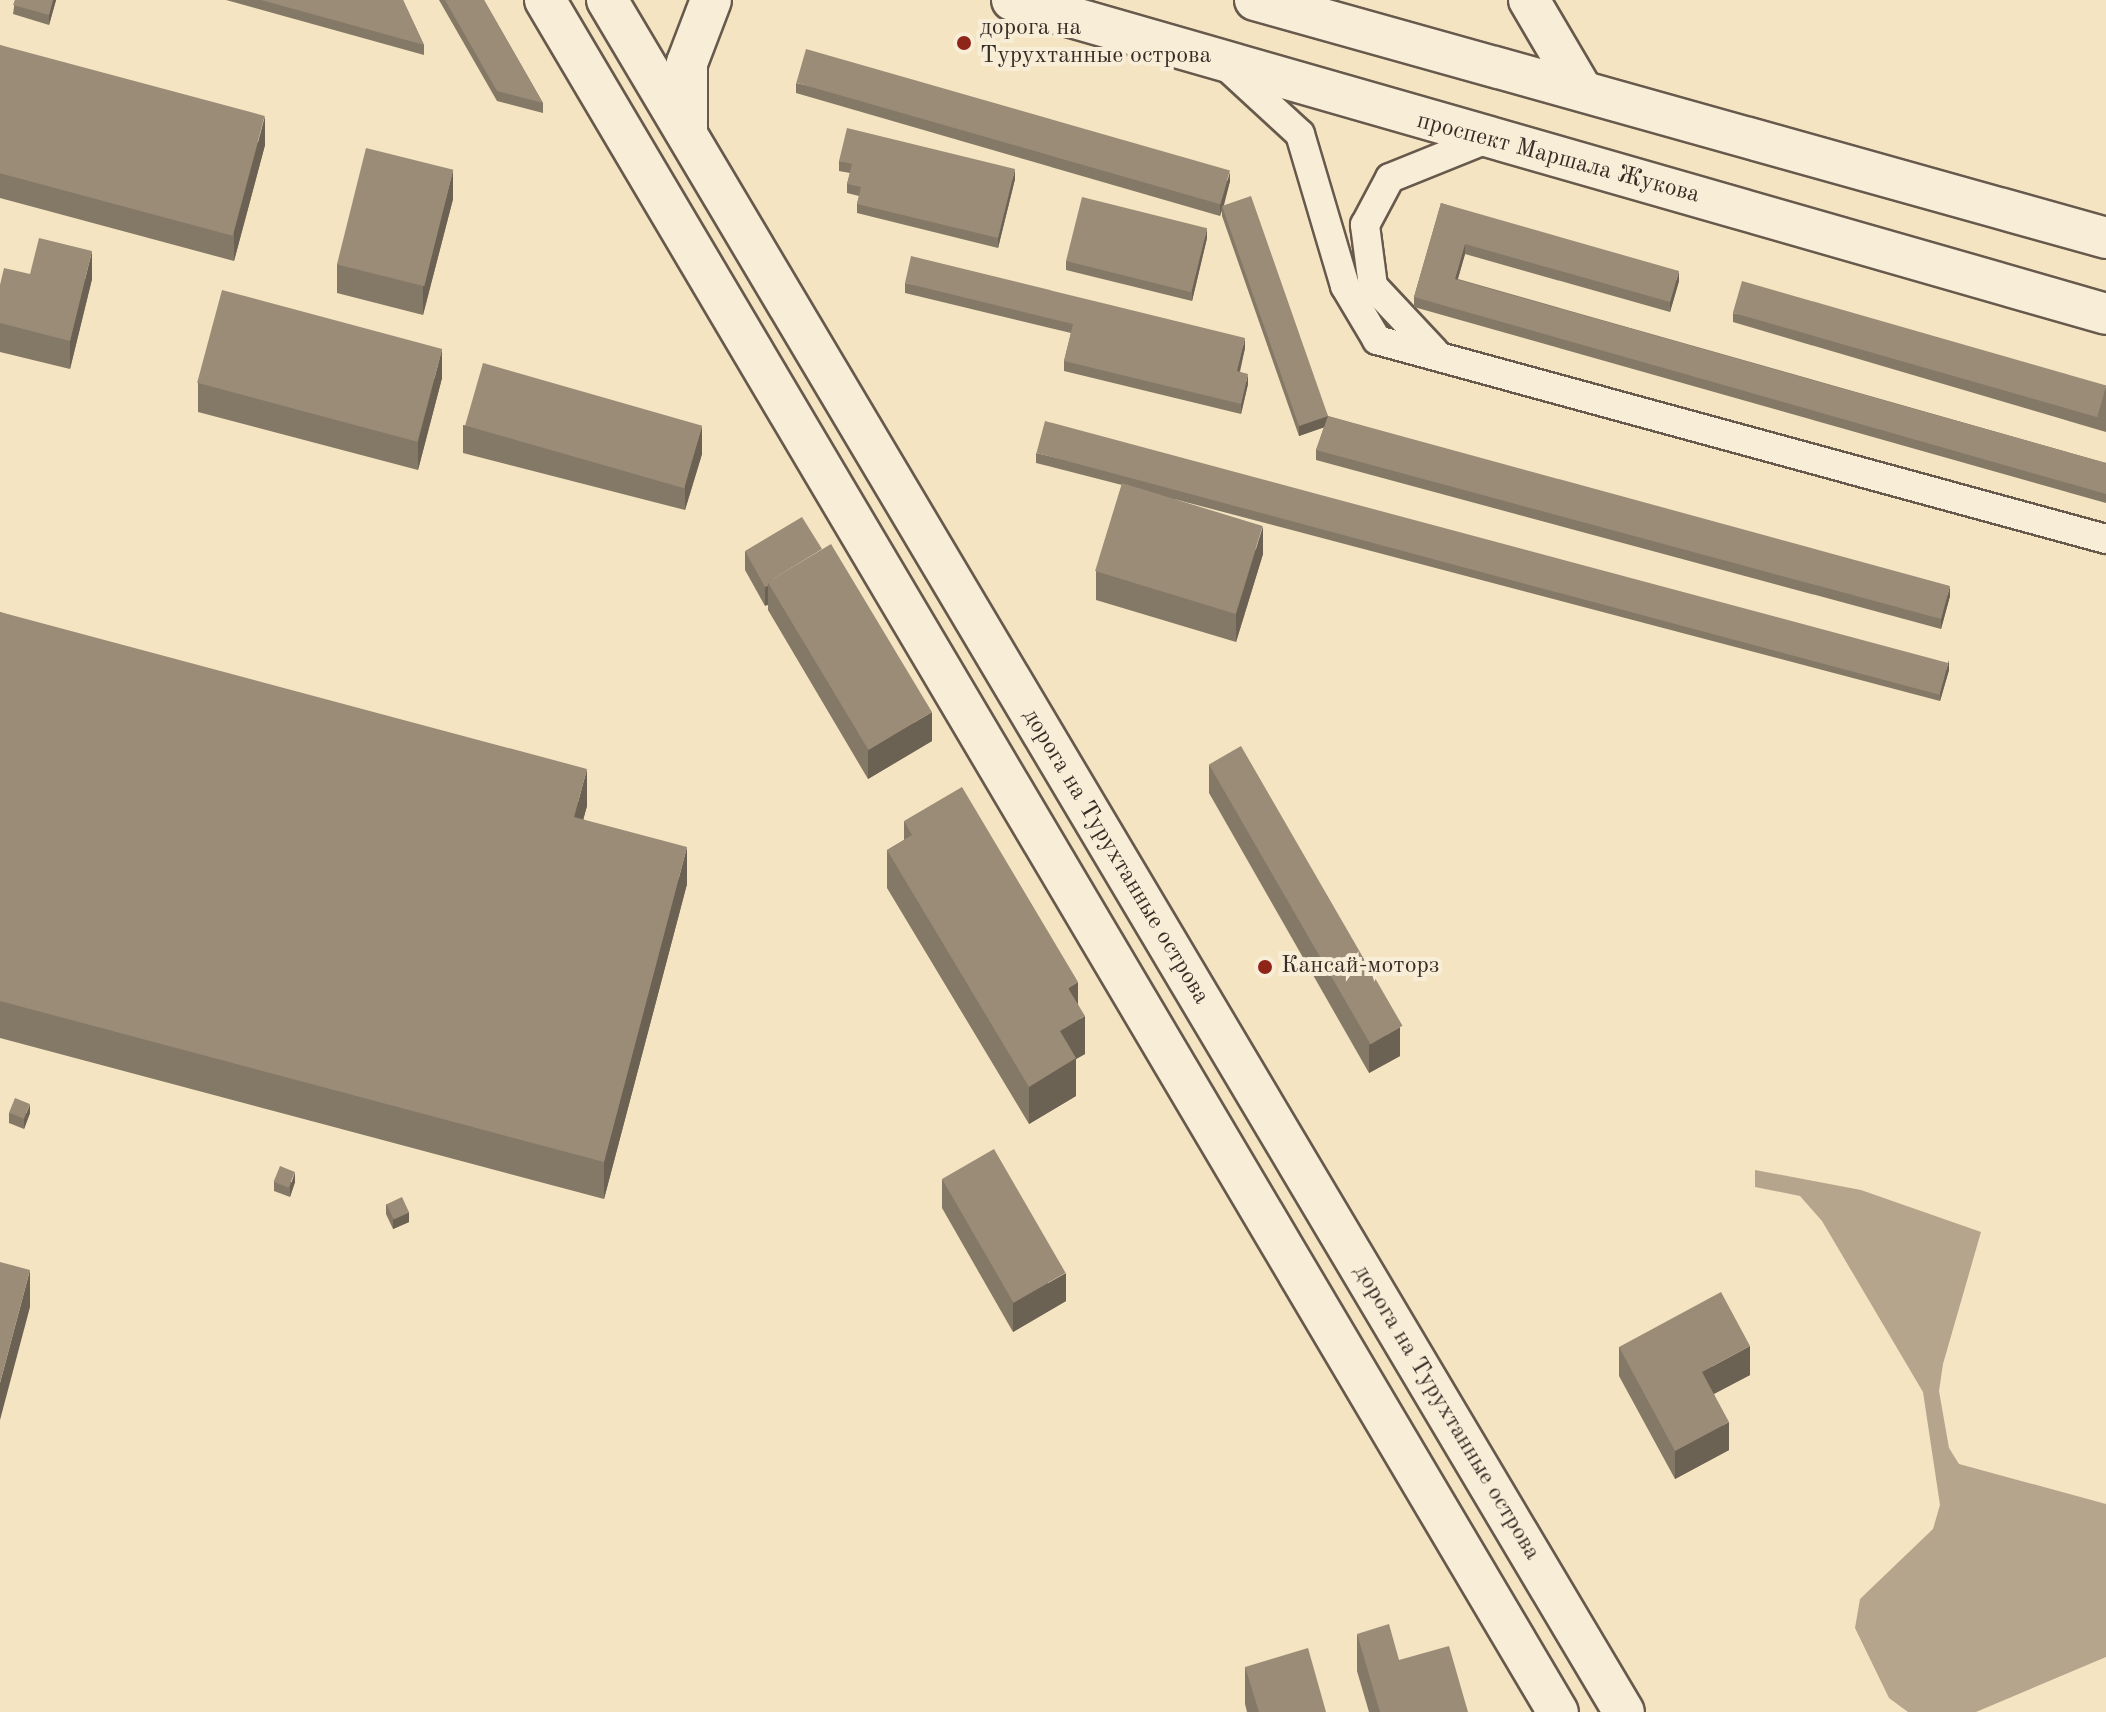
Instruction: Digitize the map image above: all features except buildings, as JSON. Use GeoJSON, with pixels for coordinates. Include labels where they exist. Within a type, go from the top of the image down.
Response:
{"type":"FeatureCollection","features":[{"type":"Feature","properties":{"kind":"street"},"geometry":{"type":"LineString","coordinates":[[545,0],[1558,1712]]}},
{"type":"Feature","properties":{"kind":"street","name":"дорога на Турухтанные острова"},"geometry":{"type":"LineString","coordinates":[[607,0],[1624,1712]]}},
{"type":"Feature","properties":{"kind":"street"},"geometry":{"type":"LineString","coordinates":[[687,134],[687,63],[711,0]]}},
{"type":"Feature","properties":{"kind":"street","name":"проспект Маршала Жукова"},"geometry":{"type":"LineString","coordinates":[[1012,0],[1484,140],[2106,314]]}},
{"type":"Feature","properties":{"kind":"street"},"geometry":{"type":"LineString","coordinates":[[1255,0],[1580,87],[2106,238]]}},
{"type":"Feature","properties":{"kind":"street"},"geometry":{"type":"LineString","coordinates":[[1529,0],[1543,34],[1580,87]]}},
{"type":"Feature","properties":{"kind":"street"},"geometry":{"type":"LineString","coordinates":[[1224,64],[1300,134],[1361,319],[1377,340],[1402,351],[1434,351],[2106,539]]}},
{"type":"Feature","properties":{"kind":"street"},"geometry":{"type":"LineString","coordinates":[[1434,351],[1373,286],[1365,225],[1390,178],[1484,140]]}},
{"type":"Feature","properties":{"kind":"shaded area"},"geometry":{"type":"Polygon","coordinates":[[[1755,1170],[1861,1190],[1981,1232],[1943,1364],[1939,1391],[1949,1448],[1959,1464],[2106,1504],[2106,1657],[1976,1712],[1908,1712],[1889,1698],[1855,1628],[1860,1599],[1933,1529],[1940,1505],[1923,1392],[1822,1221],[1800,1196],[1755,1187],[1755,1170]]]}},
{"type":"Feature","properties":{"kind":"place","name":"дорога на Турухтанные острова"},"geometry":{"type":"Point","coordinates":[964,43]}},
{"type":"Feature","properties":{"kind":"place","name":"Кансай-моторз"},"geometry":{"type":"Point","coordinates":[1265,967]}}]}
